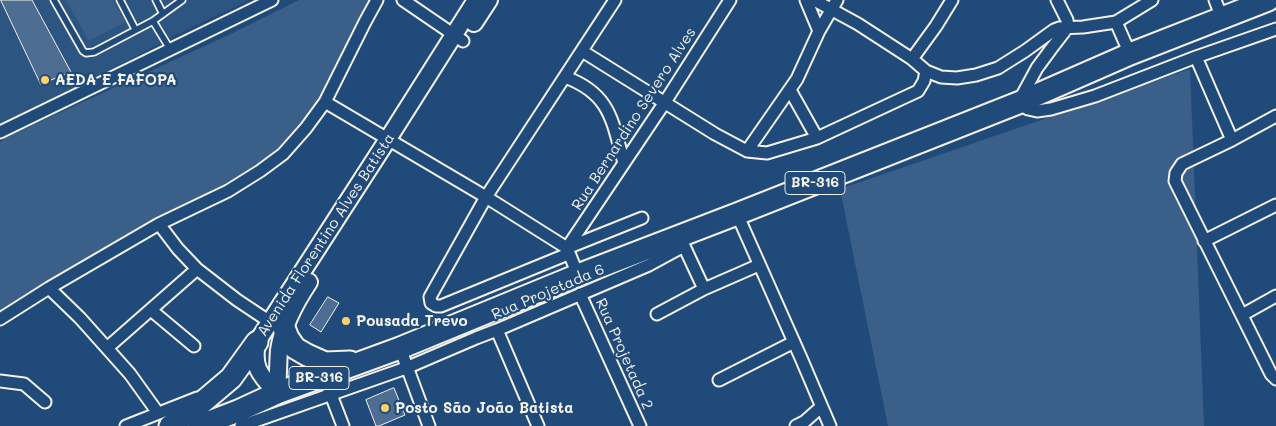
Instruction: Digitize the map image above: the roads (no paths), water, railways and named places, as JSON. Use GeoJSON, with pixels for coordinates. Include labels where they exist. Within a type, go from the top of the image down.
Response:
{"type":"FeatureCollection","features":[{"type":"Feature","properties":{"kind":"highway","name":"BR-316"},"geometry":{"type":"LineString","coordinates":[[199,426],[242,422],[277,393],[327,385],[360,362],[579,284],[682,241],[737,214],[1018,103],[1130,54],[1219,9],[1268,0]]}},
{"type":"Feature","properties":{"kind":"highway"},"geometry":{"type":"LineString","coordinates":[[277,325],[296,348],[307,355],[325,363],[360,362]]}},
{"type":"Feature","properties":{"kind":"highway"},"geometry":{"type":"LineString","coordinates":[[164,420],[217,390],[231,378],[257,342]]}},
{"type":"Feature","properties":{"kind":"main road","name":"Avenida Florentino Alves Batista"},"geometry":{"type":"LineString","coordinates":[[458,38],[476,0]]}},
{"type":"Feature","properties":{"kind":"main road","name":"Avenida Florentino Alves Batista"},"geometry":{"type":"LineString","coordinates":[[277,393],[258,370],[254,356],[257,342],[277,325],[295,293],[458,38],[489,0]]}},
{"type":"Feature","properties":{"kind":"main road","name":"Avenida Florentino Alves Batista"},"geometry":{"type":"LineString","coordinates":[[277,325],[279,350],[277,393]]}},
{"type":"Feature","properties":{"kind":"street"},"geometry":{"type":"LineString","coordinates":[[1,131],[170,50],[257,3],[272,0]]}},
{"type":"Feature","properties":{"kind":"street"},"geometry":{"type":"LineString","coordinates":[[0,319],[159,224],[228,191],[283,154],[325,102],[378,0]]}},
{"type":"Feature","properties":{"kind":"street"},"geometry":{"type":"LineString","coordinates":[[403,0],[458,38]]}},
{"type":"Feature","properties":{"kind":"street"},"geometry":{"type":"LineString","coordinates":[[615,0],[582,51],[570,79],[486,197],[430,296],[431,303],[441,306],[642,218]]}},
{"type":"Feature","properties":{"kind":"street","name":"Rua Bernardino Severo Alves"},"geometry":{"type":"LineString","coordinates":[[567,251],[730,0]]}},
{"type":"Feature","properties":{"kind":"street"},"geometry":{"type":"LineString","coordinates":[[806,0],[819,31]]}},
{"type":"Feature","properties":{"kind":"street"},"geometry":{"type":"LineString","coordinates":[[814,0],[834,5],[858,24],[912,59],[926,71],[941,77],[957,78],[976,75],[998,68],[1026,51],[1050,31],[1059,28],[1083,27],[1116,22],[1152,0]]}},
{"type":"Feature","properties":{"kind":"street"},"geometry":{"type":"LineString","coordinates":[[912,59],[952,0]]}},
{"type":"Feature","properties":{"kind":"street"},"geometry":{"type":"LineString","coordinates":[[1057,0],[1067,20],[1068,27],[1037,68],[1018,103],[1028,109],[1052,109],[1095,96],[1196,57],[1276,29]]}},
{"type":"Feature","properties":{"kind":"street"},"geometry":{"type":"LineString","coordinates":[[1130,14],[1141,0]]}},
{"type":"Feature","properties":{"kind":"street"},"geometry":{"type":"LineString","coordinates":[[747,151],[797,79],[819,31],[834,5]]}},
{"type":"Feature","properties":{"kind":"street"},"geometry":{"type":"LineString","coordinates":[[1116,22],[1130,54]]}},
{"type":"Feature","properties":{"kind":"street"},"geometry":{"type":"LineString","coordinates":[[582,51],[715,134],[747,151],[768,152],[817,138],[918,91],[924,81],[926,71]]}},
{"type":"Feature","properties":{"kind":"street"},"geometry":{"type":"LineString","coordinates":[[1196,57],[1232,140]]}},
{"type":"Feature","properties":{"kind":"street"},"geometry":{"type":"LineString","coordinates":[[570,79],[591,91],[605,104],[611,116],[624,163]]}},
{"type":"Feature","properties":{"kind":"street"},"geometry":{"type":"LineString","coordinates":[[790,90],[817,138]]}},
{"type":"Feature","properties":{"kind":"street"},"geometry":{"type":"LineString","coordinates":[[325,102],[486,197],[567,251]]}},
{"type":"Feature","properties":{"kind":"street"},"geometry":{"type":"LineString","coordinates":[[1276,116],[1182,164],[1176,173],[1175,181],[1271,374],[1276,379]]}},
{"type":"Feature","properties":{"kind":"street"},"geometry":{"type":"LineString","coordinates":[[1204,241],[1276,205]]}},
{"type":"Feature","properties":{"kind":"street"},"geometry":{"type":"LineString","coordinates":[[737,214],[830,426]]}},
{"type":"Feature","properties":{"kind":"street"},"geometry":{"type":"LineString","coordinates":[[159,224],[178,249],[197,269],[237,300],[277,325]]}},
{"type":"Feature","properties":{"kind":"street"},"geometry":{"type":"LineString","coordinates":[[682,241],[704,289]]}},
{"type":"Feature","properties":{"kind":"street","name":"Rua Projetada 2"},"geometry":{"type":"LineString","coordinates":[[567,251],[579,284],[640,426]]}},
{"type":"Feature","properties":{"kind":"street"},"geometry":{"type":"LineString","coordinates":[[657,314],[704,289],[759,265]]}},
{"type":"Feature","properties":{"kind":"street"},"geometry":{"type":"LineString","coordinates":[[106,348],[197,269]]}},
{"type":"Feature","properties":{"kind":"street","name":"Rua Projetada 6"},"geometry":{"type":"LineString","coordinates":[[242,422],[327,385],[406,368],[498,330],[579,284]]}},
{"type":"Feature","properties":{"kind":"street"},"geometry":{"type":"LineString","coordinates":[[49,288],[80,318],[130,374],[164,420],[126,426]]}},
{"type":"Feature","properties":{"kind":"street"},"geometry":{"type":"LineString","coordinates":[[1242,315],[1276,296]]}},
{"type":"Feature","properties":{"kind":"street"},"geometry":{"type":"LineString","coordinates":[[151,310],[194,346]]}},
{"type":"Feature","properties":{"kind":"street"},"geometry":{"type":"LineString","coordinates":[[498,330],[538,426]]}},
{"type":"Feature","properties":{"kind":"street"},"geometry":{"type":"LineString","coordinates":[[719,380],[794,342]]}},
{"type":"Feature","properties":{"kind":"street"},"geometry":{"type":"LineString","coordinates":[[400,348],[429,426]]}},
{"type":"Feature","properties":{"kind":"street"},"geometry":{"type":"LineString","coordinates":[[0,380],[24,384],[45,402]]}},
{"type":"Feature","properties":{"kind":"street"},"geometry":{"type":"LineString","coordinates":[[327,385],[343,426]]}},
{"type":"Feature","properties":{"kind":"street"},"geometry":{"type":"LineString","coordinates":[[796,426],[804,422],[821,407]]}},
{"type":"Feature","properties":{"kind":"lane"},"geometry":{"type":"LineString","coordinates":[[54,0],[86,53],[94,52],[152,21],[182,0]]}},
{"type":"Feature","properties":{"kind":"lane"},"geometry":{"type":"LineString","coordinates":[[120,0],[135,29]]}},
{"type":"Feature","properties":{"kind":"lane"},"geometry":{"type":"LineString","coordinates":[[156,0],[163,14]]}},
{"type":"Feature","properties":{"kind":"lane"},"geometry":{"type":"LineString","coordinates":[[152,21],[170,50]]}},
{"type":"Feature","properties":{"kind":"place","name":"AEDA E FAFOPA"},"geometry":{"type":"Point","coordinates":[45,80]}},
{"type":"Feature","properties":{"kind":"place","name":"Pousada Trevo"},"geometry":{"type":"Point","coordinates":[346,321]}},
{"type":"Feature","properties":{"kind":"place","name":"Posto São João Batista"},"geometry":{"type":"Point","coordinates":[385,408]}}]}
